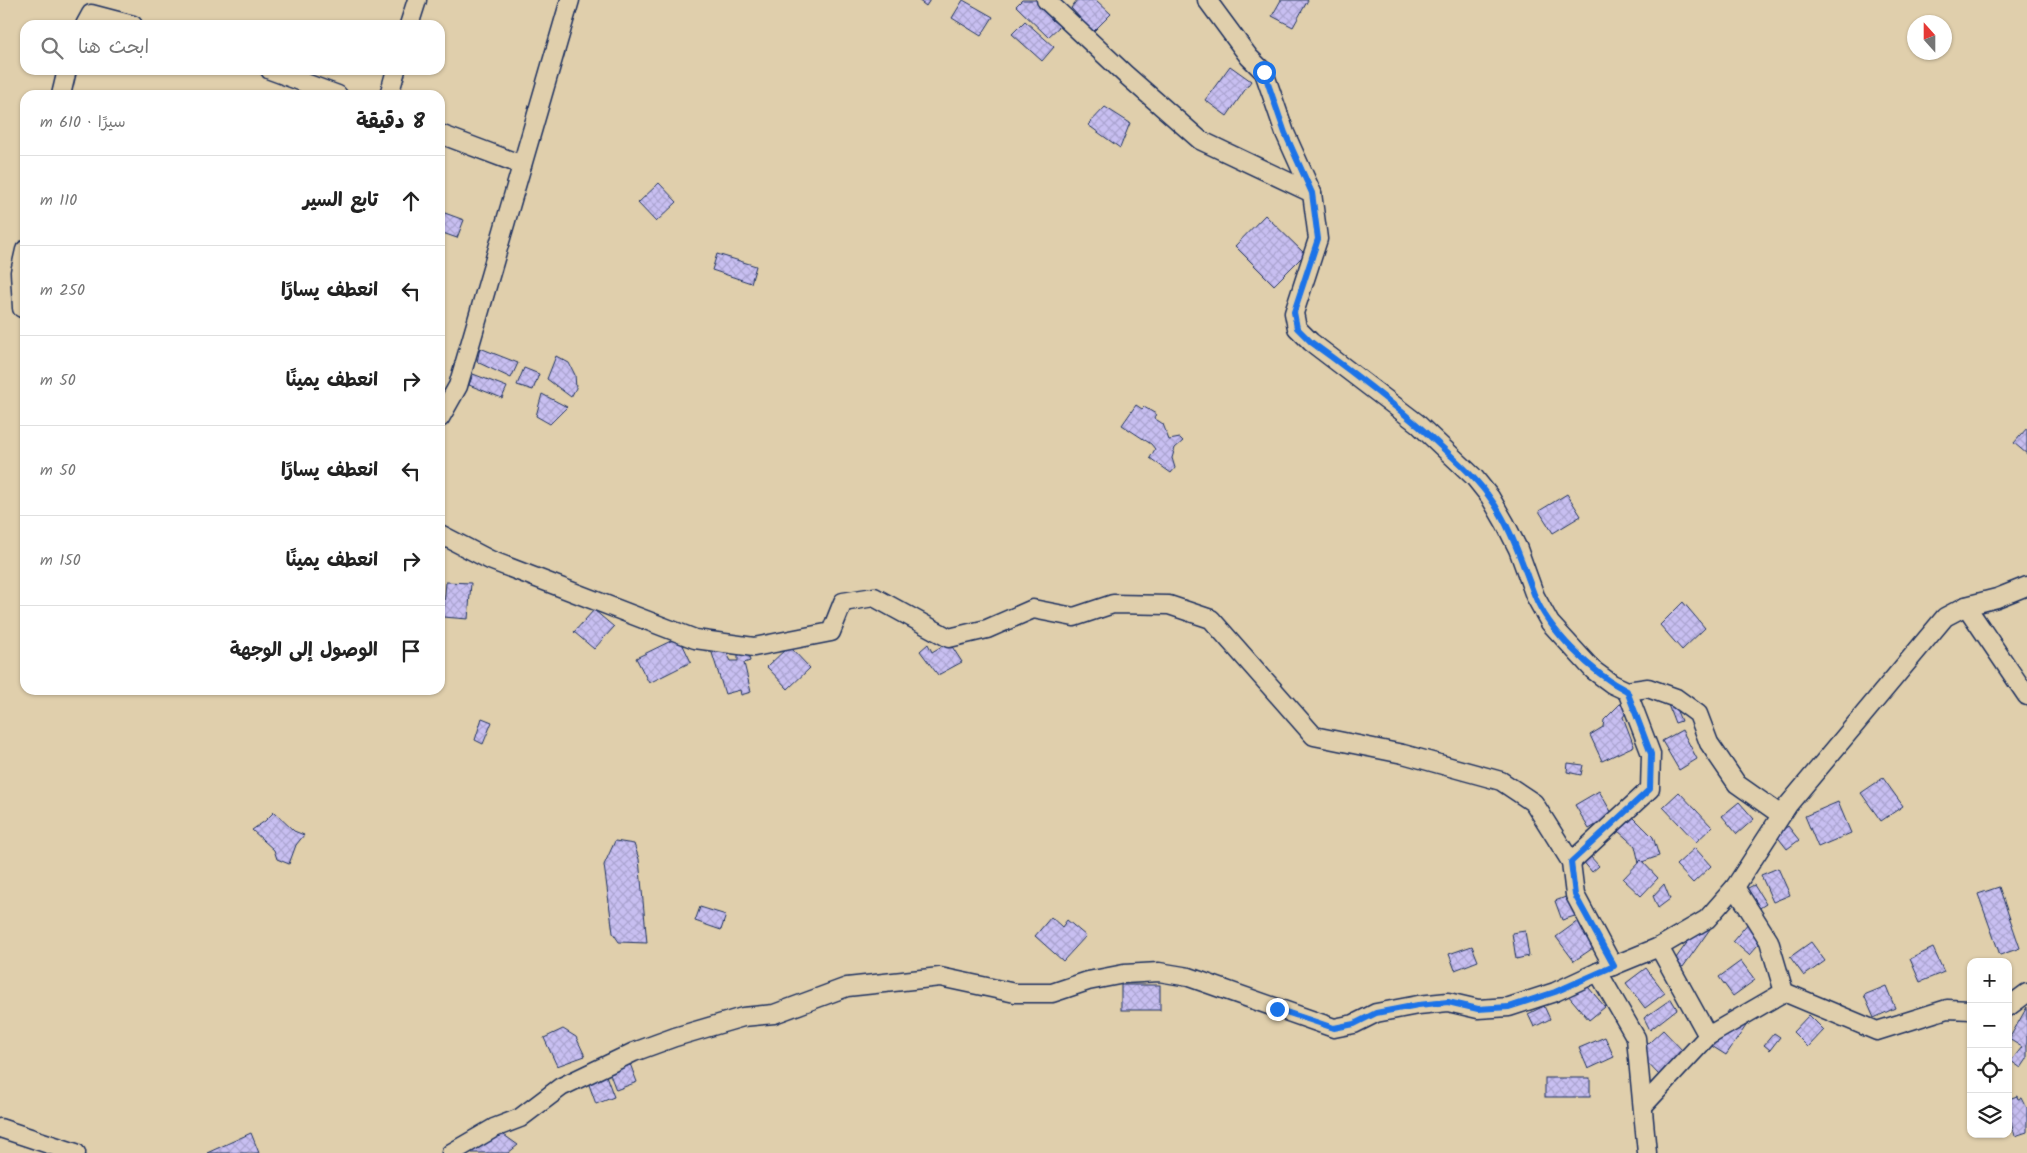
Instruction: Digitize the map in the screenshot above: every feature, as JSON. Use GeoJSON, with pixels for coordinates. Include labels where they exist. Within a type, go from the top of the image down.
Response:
{"type":"FeatureCollection","features":[{"type":"Feature","properties":{"kind":"street"},"geometry":{"type":"LineString","coordinates":[[411,20],[417,0]]}},
{"type":"Feature","properties":{"kind":"street"},"geometry":{"type":"LineString","coordinates":[[445,409],[458,386],[570,0]]}},
{"type":"Feature","properties":{"kind":"street"},"geometry":{"type":"LineString","coordinates":[[1046,0],[1126,75],[1200,140],[1312,193]]}},
{"type":"Feature","properties":{"kind":"street"},"geometry":{"type":"LineString","coordinates":[[1207,0],[1249,57],[1264,72],[1285,133],[1312,193],[1318,239],[1294,312],[1297,328],[1311,342],[1417,422],[1474,477],[1490,497],[1506,523],[1518,549],[1535,596],[1550,623],[1593,670],[1612,684],[1627,691],[1648,688],[1676,698],[1698,714],[1709,743],[1737,784],[1781,815]]}},
{"type":"Feature","properties":{"kind":"street"},"geometry":{"type":"LineString","coordinates":[[88,20],[91,14],[114,20]]}},
{"type":"Feature","properties":{"kind":"street"},"geometry":{"type":"LineString","coordinates":[[62,90],[66,75]]}},
{"type":"Feature","properties":{"kind":"street"},"geometry":{"type":"LineString","coordinates":[[284,75],[324,90]]}},
{"type":"Feature","properties":{"kind":"street"},"geometry":{"type":"LineString","coordinates":[[390,90],[395,75]]}},
{"type":"Feature","properties":{"kind":"street"},"geometry":{"type":"LineString","coordinates":[[445,136],[522,165]]}},
{"type":"Feature","properties":{"kind":"street"},"geometry":{"type":"LineString","coordinates":[[445,537],[490,560],[695,639],[754,647],[831,632],[843,602],[874,597],[949,638],[987,629],[1034,609],[1074,617],[1113,604],[1169,605],[1211,619],[1314,736],[1403,754],[1501,781],[1534,803],[1571,862],[1575,895],[1636,1038],[1647,1153]]}},
{"type":"Feature","properties":{"kind":"street"},"geometry":{"type":"LineString","coordinates":[[451,1153],[494,1128],[520,1118],[561,1087],[634,1052],[675,1037],[743,1017],[774,1014],[846,987],[940,977],[1014,993],[1052,993],[1088,981],[1124,974],[1159,972],[1189,977],[1334,1028],[1354,1024],[1376,1013],[1418,1005],[1448,1002],[1478,1009],[1509,1007],[1555,992],[1659,947],[1707,919],[1735,887],[1781,815],[1945,617],[1966,606],[1997,598],[2027,586]]}},
{"type":"Feature","properties":{"kind":"street"},"geometry":{"type":"LineString","coordinates":[[1966,606],[2027,696]]}},
{"type":"Feature","properties":{"kind":"street"},"geometry":{"type":"LineString","coordinates":[[1571,862],[1650,789],[1651,754],[1627,691]]}},
{"type":"Feature","properties":{"kind":"street"},"geometry":{"type":"LineString","coordinates":[[1735,887],[1769,941],[1784,992]]}},
{"type":"Feature","properties":{"kind":"street"},"geometry":{"type":"LineString","coordinates":[[1659,947],[1708,1036]]}},
{"type":"Feature","properties":{"kind":"street"},"geometry":{"type":"LineString","coordinates":[[1784,992],[1876,1031],[1947,1009],[1967,1010]]}},
{"type":"Feature","properties":{"kind":"street"},"geometry":{"type":"LineString","coordinates":[[1643,1106],[1708,1036],[1784,992]]}},
{"type":"Feature","properties":{"kind":"street"},"geometry":{"type":"LineString","coordinates":[[2012,1004],[2027,993]]}},
{"type":"Feature","properties":{"kind":"street"},"geometry":{"type":"LineString","coordinates":[[0,1128],[76,1153]]}},
{"type":"Feature","properties":{"kind":"building"},"geometry":{"type":"Polygon","coordinates":[[[918,0],[930,0],[926,6],[918,0]]]}},
{"type":"Feature","properties":{"kind":"building"},"geometry":{"type":"Polygon","coordinates":[[[963,0],[993,17],[981,36],[952,18],[963,0]]]}},
{"type":"Feature","properties":{"kind":"building"},"geometry":{"type":"Polygon","coordinates":[[[1022,0],[1036,0],[1054,14],[1052,20],[1060,26],[1048,37],[1016,6],[1022,0]]]}},
{"type":"Feature","properties":{"kind":"building"},"geometry":{"type":"Polygon","coordinates":[[[1077,0],[1096,0],[1111,14],[1093,32],[1071,8],[1077,0]]]}},
{"type":"Feature","properties":{"kind":"building"},"geometry":{"type":"Polygon","coordinates":[[[1281,0],[1308,0],[1293,27],[1272,16],[1281,0]]]}},
{"type":"Feature","properties":{"kind":"building"},"geometry":{"type":"Polygon","coordinates":[[[1025,21],[1054,47],[1042,61],[1012,34],[1025,21]]]}},
{"type":"Feature","properties":{"kind":"building"},"geometry":{"type":"Polygon","coordinates":[[[1230,66],[1251,81],[1227,116],[1205,100],[1230,66]]]}},
{"type":"Feature","properties":{"kind":"building"},"geometry":{"type":"Polygon","coordinates":[[[1105,107],[1130,123],[1120,148],[1088,125],[1105,107]]]}},
{"type":"Feature","properties":{"kind":"building"},"geometry":{"type":"Polygon","coordinates":[[[659,183],[677,202],[656,222],[638,203],[659,183]]]}},
{"type":"Feature","properties":{"kind":"building"},"geometry":{"type":"Polygon","coordinates":[[[445,213],[464,220],[457,238],[445,234],[445,213]]]}},
{"type":"Feature","properties":{"kind":"building"},"geometry":{"type":"Polygon","coordinates":[[[1265,215],[1305,254],[1274,285],[1235,246],[1265,215]]]}},
{"type":"Feature","properties":{"kind":"building"},"geometry":{"type":"Polygon","coordinates":[[[717,254],[756,266],[751,283],[712,270],[717,254]]]}},
{"type":"Feature","properties":{"kind":"building"},"geometry":{"type":"Polygon","coordinates":[[[480,348],[518,363],[511,378],[477,362],[480,348]]]}},
{"type":"Feature","properties":{"kind":"building"},"geometry":{"type":"Polygon","coordinates":[[[556,356],[569,363],[575,375],[576,388],[571,397],[547,379],[556,356]]]}},
{"type":"Feature","properties":{"kind":"building"},"geometry":{"type":"Polygon","coordinates":[[[524,368],[539,374],[533,390],[517,385],[524,368]]]}},
{"type":"Feature","properties":{"kind":"building"},"geometry":{"type":"Polygon","coordinates":[[[473,374],[507,387],[502,398],[469,385],[473,374]]]}},
{"type":"Feature","properties":{"kind":"building"},"geometry":{"type":"Polygon","coordinates":[[[542,394],[567,407],[550,424],[536,416],[542,394]]]}},
{"type":"Feature","properties":{"kind":"building"},"geometry":{"type":"Polygon","coordinates":[[[1136,405],[1156,414],[1154,418],[1163,424],[1169,440],[1180,438],[1183,441],[1175,448],[1172,458],[1175,468],[1171,473],[1150,458],[1155,449],[1151,444],[1122,425],[1136,405]]]}},
{"type":"Feature","properties":{"kind":"building"},"geometry":{"type":"Polygon","coordinates":[[[2027,428],[2027,454],[2014,443],[2027,428]]]}},
{"type":"Feature","properties":{"kind":"building"},"geometry":{"type":"Polygon","coordinates":[[[1567,494],[1581,516],[1553,533],[1539,511],[1567,494]]]}},
{"type":"Feature","properties":{"kind":"building"},"geometry":{"type":"Polygon","coordinates":[[[446,582],[471,583],[468,619],[445,617],[446,582]]]}},
{"type":"Feature","properties":{"kind":"building"},"geometry":{"type":"Polygon","coordinates":[[[1683,602],[1705,628],[1682,650],[1660,625],[1683,602]]]}},
{"type":"Feature","properties":{"kind":"building"},"geometry":{"type":"Polygon","coordinates":[[[594,610],[614,627],[594,649],[574,632],[594,610]]]}},
{"type":"Feature","properties":{"kind":"building"},"geometry":{"type":"Polygon","coordinates":[[[679,637],[691,662],[649,683],[636,658],[679,637]]]}},
{"type":"Feature","properties":{"kind":"building"},"geometry":{"type":"Polygon","coordinates":[[[949,642],[962,662],[938,675],[920,651],[928,644],[932,652],[949,642]]]}},
{"type":"Feature","properties":{"kind":"building"},"geometry":{"type":"Polygon","coordinates":[[[789,646],[810,668],[788,689],[767,667],[789,646]]]}},
{"type":"Feature","properties":{"kind":"building"},"geometry":{"type":"Polygon","coordinates":[[[724,648],[731,661],[738,661],[738,653],[748,652],[750,661],[744,663],[751,692],[741,695],[740,690],[725,694],[712,653],[724,648]]]}},
{"type":"Feature","properties":{"kind":"building"},"geometry":{"type":"Polygon","coordinates":[[[1670,694],[1681,721],[1675,723],[1665,697],[1670,694]]]}},
{"type":"Feature","properties":{"kind":"building"},"geometry":{"type":"Polygon","coordinates":[[[1620,704],[1628,710],[1623,717],[1634,746],[1602,761],[1590,735],[1603,727],[1604,720],[1620,704]]]}},
{"type":"Feature","properties":{"kind":"building"},"geometry":{"type":"Polygon","coordinates":[[[482,718],[492,722],[483,744],[475,740],[482,718]]]}},
{"type":"Feature","properties":{"kind":"building"},"geometry":{"type":"Polygon","coordinates":[[[1682,730],[1697,759],[1679,770],[1662,741],[1682,730]]]}},
{"type":"Feature","properties":{"kind":"building"},"geometry":{"type":"Polygon","coordinates":[[[1568,763],[1583,765],[1581,775],[1567,772],[1568,763]]]}},
{"type":"Feature","properties":{"kind":"building"},"geometry":{"type":"Polygon","coordinates":[[[1883,778],[1903,806],[1881,821],[1861,793],[1883,778]]]}},
{"type":"Feature","properties":{"kind":"building"},"geometry":{"type":"Polygon","coordinates":[[[1599,791],[1613,815],[1589,829],[1575,805],[1599,791]]]}},
{"type":"Feature","properties":{"kind":"building"},"geometry":{"type":"Polygon","coordinates":[[[1679,792],[1712,827],[1696,842],[1663,807],[1679,792]]]}},
{"type":"Feature","properties":{"kind":"building"},"geometry":{"type":"Polygon","coordinates":[[[1739,802],[1754,819],[1737,834],[1722,816],[1739,802]]]}},
{"type":"Feature","properties":{"kind":"building"},"geometry":{"type":"Polygon","coordinates":[[[1838,802],[1851,833],[1818,847],[1805,816],[1838,802]]]}},
{"type":"Feature","properties":{"kind":"building"},"geometry":{"type":"Polygon","coordinates":[[[274,812],[294,831],[304,835],[296,845],[289,864],[277,859],[274,850],[252,830],[274,812]]]}},
{"type":"Feature","properties":{"kind":"building"},"geometry":{"type":"Polygon","coordinates":[[[1632,816],[1653,837],[1659,856],[1639,863],[1635,846],[1617,830],[1632,816]]]}},
{"type":"Feature","properties":{"kind":"building"},"geometry":{"type":"Polygon","coordinates":[[[1788,826],[1799,840],[1787,849],[1776,835],[1788,826]]]}},
{"type":"Feature","properties":{"kind":"building"},"geometry":{"type":"Polygon","coordinates":[[[615,841],[634,844],[639,859],[647,943],[619,942],[613,933],[604,865],[615,841]]]}},
{"type":"Feature","properties":{"kind":"building"},"geometry":{"type":"Polygon","coordinates":[[[1695,848],[1711,866],[1693,883],[1676,865],[1695,848]]]}},
{"type":"Feature","properties":{"kind":"building"},"geometry":{"type":"Polygon","coordinates":[[[1589,855],[1599,866],[1592,872],[1582,860],[1589,855]]]}},
{"type":"Feature","properties":{"kind":"building"},"geometry":{"type":"Polygon","coordinates":[[[1641,860],[1658,878],[1641,896],[1623,879],[1641,860]]]}},
{"type":"Feature","properties":{"kind":"building"},"geometry":{"type":"Polygon","coordinates":[[[1778,868],[1790,895],[1773,902],[1761,875],[1778,868]]]}},
{"type":"Feature","properties":{"kind":"building"},"geometry":{"type":"Polygon","coordinates":[[[1664,884],[1670,899],[1658,908],[1653,896],[1664,884]]]}},
{"type":"Feature","properties":{"kind":"building"},"geometry":{"type":"Polygon","coordinates":[[[1754,885],[1766,904],[1758,909],[1746,889],[1754,885]]]}},
{"type":"Feature","properties":{"kind":"building"},"geometry":{"type":"Polygon","coordinates":[[[1999,887],[2020,948],[2000,955],[1978,894],[1999,887]]]}},
{"type":"Feature","properties":{"kind":"building"},"geometry":{"type":"Polygon","coordinates":[[[1571,895],[1578,915],[1562,920],[1555,901],[1571,895]]]}},
{"type":"Feature","properties":{"kind":"building"},"geometry":{"type":"Polygon","coordinates":[[[700,907],[726,915],[721,930],[695,921],[700,907]]]}},
{"type":"Feature","properties":{"kind":"building"},"geometry":{"type":"Polygon","coordinates":[[[1051,917],[1062,927],[1067,920],[1086,936],[1063,961],[1035,936],[1051,917]]]}},
{"type":"Feature","properties":{"kind":"building"},"geometry":{"type":"Polygon","coordinates":[[[1578,921],[1596,946],[1574,961],[1556,937],[1578,921]]]}},
{"type":"Feature","properties":{"kind":"building"},"geometry":{"type":"Polygon","coordinates":[[[1749,922],[1766,936],[1749,955],[1733,941],[1749,922]]]}},
{"type":"Feature","properties":{"kind":"building"},"geometry":{"type":"Polygon","coordinates":[[[1701,923],[1710,929],[1683,967],[1674,961],[1701,923]]]}},
{"type":"Feature","properties":{"kind":"building"},"geometry":{"type":"Polygon","coordinates":[[[1525,931],[1529,956],[1516,959],[1512,933],[1525,931]]]}},
{"type":"Feature","properties":{"kind":"building"},"geometry":{"type":"Polygon","coordinates":[[[1811,942],[1825,961],[1804,976],[1790,957],[1811,942]]]}},
{"type":"Feature","properties":{"kind":"building"},"geometry":{"type":"Polygon","coordinates":[[[1472,946],[1478,961],[1455,970],[1449,954],[1472,946]]]}},
{"type":"Feature","properties":{"kind":"building"},"geometry":{"type":"Polygon","coordinates":[[[1933,948],[1944,972],[1920,982],[1910,959],[1933,948]]]}},
{"type":"Feature","properties":{"kind":"building"},"geometry":{"type":"Polygon","coordinates":[[[1741,961],[1755,980],[1733,996],[1719,977],[1741,961]]]}},
{"type":"Feature","properties":{"kind":"building"},"geometry":{"type":"Polygon","coordinates":[[[1646,968],[1665,993],[1645,1008],[1626,983],[1646,968]]]}},
{"type":"Feature","properties":{"kind":"building"},"geometry":{"type":"Polygon","coordinates":[[[1583,981],[1605,1007],[1589,1020],[1567,994],[1583,981]]]}},
{"type":"Feature","properties":{"kind":"building"},"geometry":{"type":"Polygon","coordinates":[[[1121,985],[1160,985],[1160,1010],[1121,1010],[1121,985]]]}},
{"type":"Feature","properties":{"kind":"building"},"geometry":{"type":"Polygon","coordinates":[[[1886,986],[1895,1008],[1874,1018],[1864,995],[1886,986]]]}},
{"type":"Feature","properties":{"kind":"building"},"geometry":{"type":"Polygon","coordinates":[[[1671,999],[1677,1009],[1650,1030],[1644,1018],[1671,999]]]}},
{"type":"Feature","properties":{"kind":"building"},"geometry":{"type":"Polygon","coordinates":[[[1544,1006],[1550,1019],[1534,1027],[1528,1014],[1544,1006]]]}},
{"type":"Feature","properties":{"kind":"building"},"geometry":{"type":"Polygon","coordinates":[[[2027,1007],[2027,1059],[2021,1068],[2012,1062],[2022,1047],[2012,1041],[2012,1034],[2027,1007]]]}},
{"type":"Feature","properties":{"kind":"building"},"geometry":{"type":"Polygon","coordinates":[[[1729,1010],[1748,1023],[1726,1055],[1707,1043],[1729,1010]]]}},
{"type":"Feature","properties":{"kind":"building"},"geometry":{"type":"Polygon","coordinates":[[[1809,1015],[1824,1030],[1808,1047],[1793,1032],[1809,1015]]]}},
{"type":"Feature","properties":{"kind":"building"},"geometry":{"type":"Polygon","coordinates":[[[563,1029],[576,1037],[585,1056],[557,1066],[544,1038],[563,1029]]]}},
{"type":"Feature","properties":{"kind":"building"},"geometry":{"type":"Polygon","coordinates":[[[1663,1030],[1684,1052],[1660,1076],[1638,1053],[1663,1030]]]}},
{"type":"Feature","properties":{"kind":"building"},"geometry":{"type":"Polygon","coordinates":[[[1774,1033],[1780,1037],[1770,1050],[1764,1045],[1774,1033]]]}},
{"type":"Feature","properties":{"kind":"building"},"geometry":{"type":"Polygon","coordinates":[[[1605,1037],[1614,1057],[1588,1069],[1579,1048],[1605,1037]]]}},
{"type":"Feature","properties":{"kind":"building"},"geometry":{"type":"Polygon","coordinates":[[[624,1048],[637,1082],[616,1090],[603,1056],[624,1048]]]}},
{"type":"Feature","properties":{"kind":"building"},"geometry":{"type":"Polygon","coordinates":[[[602,1065],[614,1097],[596,1104],[584,1071],[602,1065]]]}},
{"type":"Feature","properties":{"kind":"building"},"geometry":{"type":"Polygon","coordinates":[[[1545,1078],[1590,1078],[1590,1097],[1545,1097],[1545,1078]]]}},
{"type":"Feature","properties":{"kind":"building"},"geometry":{"type":"Polygon","coordinates":[[[2017,1096],[2018,1099],[2022,1098],[2027,1108],[2027,1132],[2015,1136],[2012,1125],[2012,1098],[2017,1096]]]}},
{"type":"Feature","properties":{"kind":"building"},"geometry":{"type":"Polygon","coordinates":[[[497,1130],[518,1145],[508,1153],[472,1153],[464,1144],[497,1130]]]}},
{"type":"Feature","properties":{"kind":"building"},"geometry":{"type":"Polygon","coordinates":[[[251,1133],[259,1153],[207,1153],[251,1133]]]}},
{"type":"Feature","properties":{"kind":"route"},"geometry":{"type":"LineString","coordinates":[[1264,72],[1285,133],[1312,193],[1315,212],[1318,239],[1294,312],[1297,328],[1311,342],[1417,422],[1474,477],[1490,497],[1506,523],[1518,549],[1535,596],[1550,623],[1593,670],[1612,684],[1627,691],[1651,754],[1650,789],[1571,862],[1575,895],[1614,966],[1555,992],[1509,1007],[1478,1009],[1448,1002],[1418,1005],[1376,1013],[1354,1024],[1334,1028],[1277,1009]]}}]}
